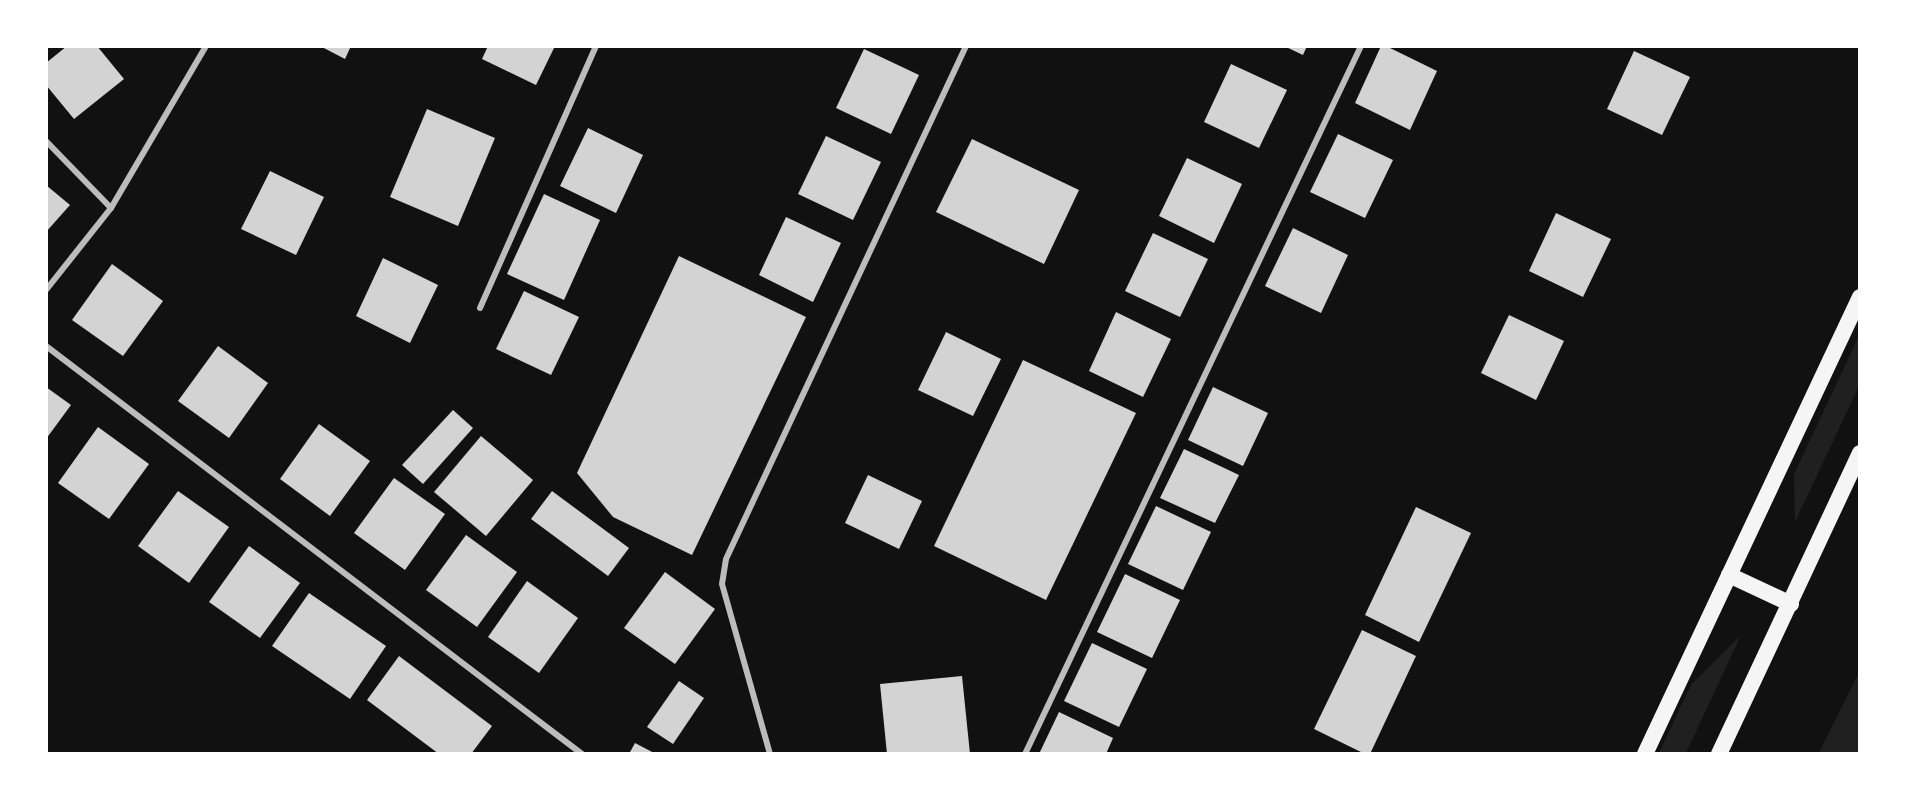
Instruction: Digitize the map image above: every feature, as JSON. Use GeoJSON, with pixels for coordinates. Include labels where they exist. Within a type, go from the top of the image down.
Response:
{"type":"FeatureCollection","features":[{"type":"Feature","properties":{"kind":"highway"},"geometry":{"type":"LineString","coordinates":[[1645,753],[1860,297]]}},
{"type":"Feature","properties":{"kind":"highway"},"geometry":{"type":"LineString","coordinates":[[1719,753],[1860,453]]}},
{"type":"Feature","properties":{"kind":"highway"},"geometry":{"type":"LineString","coordinates":[[1729,575],[1791,604]]}},
{"type":"Feature","properties":{"kind":"street"},"geometry":{"type":"LineString","coordinates":[[46,290],[111,208],[206,46]]}},
{"type":"Feature","properties":{"kind":"street"},"geometry":{"type":"LineString","coordinates":[[480,308],[596,46]]}},
{"type":"Feature","properties":{"kind":"street"},"geometry":{"type":"LineString","coordinates":[[770,753],[722,584],[726,559],[966,46]]}},
{"type":"Feature","properties":{"kind":"street"},"geometry":{"type":"LineString","coordinates":[[1025,753],[1361,46]]}},
{"type":"Feature","properties":{"kind":"street"},"geometry":{"type":"LineString","coordinates":[[46,141],[111,208]]}},
{"type":"Feature","properties":{"kind":"street"},"geometry":{"type":"LineString","coordinates":[[46,346],[582,753]]}},
{"type":"Feature","properties":{"kind":"shaded area"},"geometry":{"type":"Polygon","coordinates":[[[1859,336],[1859,386],[1795,522],[1794,474],[1859,336]]]}},
{"type":"Feature","properties":{"kind":"shaded area"},"geometry":{"type":"Polygon","coordinates":[[[1741,635],[1686,753],[1659,753],[1691,685],[1741,635]]]}},
{"type":"Feature","properties":{"kind":"shaded area"},"geometry":{"type":"Polygon","coordinates":[[[1859,673],[1859,753],[1819,753],[1859,673]]]}},
{"type":"Feature","properties":{"kind":"building"},"geometry":{"type":"Polygon","coordinates":[[[67,46],[97,46],[124,79],[74,119],[46,85],[46,63],[67,46]]]}},
{"type":"Feature","properties":{"kind":"building"},"geometry":{"type":"Polygon","coordinates":[[[320,46],[351,46],[345,59],[320,46]]]}},
{"type":"Feature","properties":{"kind":"building"},"geometry":{"type":"Polygon","coordinates":[[[488,46],[555,46],[536,85],[482,59],[488,46]]]}},
{"type":"Feature","properties":{"kind":"building"},"geometry":{"type":"Polygon","coordinates":[[[1284,46],[1307,46],[1303,55],[1284,46]]]}},
{"type":"Feature","properties":{"kind":"building"},"geometry":{"type":"Polygon","coordinates":[[[1381,46],[1386,46],[1437,71],[1410,130],[1355,103],[1381,46]]]}},
{"type":"Feature","properties":{"kind":"building"},"geometry":{"type":"Polygon","coordinates":[[[864,49],[919,75],[891,134],[836,108],[864,49]]]}},
{"type":"Feature","properties":{"kind":"building"},"geometry":{"type":"Polygon","coordinates":[[[1634,51],[1690,77],[1662,135],[1607,109],[1634,51]]]}},
{"type":"Feature","properties":{"kind":"building"},"geometry":{"type":"Polygon","coordinates":[[[1231,64],[1287,90],[1259,148],[1204,122],[1231,64]]]}},
{"type":"Feature","properties":{"kind":"building"},"geometry":{"type":"Polygon","coordinates":[[[427,109],[495,138],[458,226],[390,197],[427,109]]]}},
{"type":"Feature","properties":{"kind":"building"},"geometry":{"type":"Polygon","coordinates":[[[588,128],[643,155],[616,213],[560,186],[588,128]]]}},
{"type":"Feature","properties":{"kind":"building"},"geometry":{"type":"Polygon","coordinates":[[[1338,134],[1393,160],[1365,218],[1310,192],[1338,134]]]}},
{"type":"Feature","properties":{"kind":"building"},"geometry":{"type":"Polygon","coordinates":[[[826,136],[881,162],[853,220],[798,194],[826,136]]]}},
{"type":"Feature","properties":{"kind":"building"},"geometry":{"type":"Polygon","coordinates":[[[972,139],[1079,190],[1044,264],[936,212],[972,139]]]}},
{"type":"Feature","properties":{"kind":"building"},"geometry":{"type":"Polygon","coordinates":[[[1187,158],[1242,184],[1214,243],[1159,216],[1187,158]]]}},
{"type":"Feature","properties":{"kind":"building"},"geometry":{"type":"Polygon","coordinates":[[[270,171],[324,197],[296,255],[241,229],[270,171]]]}},
{"type":"Feature","properties":{"kind":"building"},"geometry":{"type":"Polygon","coordinates":[[[46,185],[70,205],[46,232],[46,185]]]}},
{"type":"Feature","properties":{"kind":"building"},"geometry":{"type":"Polygon","coordinates":[[[544,194],[600,220],[564,300],[507,274],[544,194]]]}},
{"type":"Feature","properties":{"kind":"building"},"geometry":{"type":"Polygon","coordinates":[[[1556,213],[1611,239],[1583,297],[1529,271],[1556,213]]]}},
{"type":"Feature","properties":{"kind":"building"},"geometry":{"type":"Polygon","coordinates":[[[786,217],[841,243],[813,302],[759,275],[786,217]]]}},
{"type":"Feature","properties":{"kind":"building"},"geometry":{"type":"Polygon","coordinates":[[[1293,228],[1348,255],[1321,313],[1265,286],[1293,228]]]}},
{"type":"Feature","properties":{"kind":"building"},"geometry":{"type":"Polygon","coordinates":[[[1153,233],[1208,259],[1180,317],[1125,291],[1153,233]]]}},
{"type":"Feature","properties":{"kind":"building"},"geometry":{"type":"Polygon","coordinates":[[[679,256],[806,317],[692,555],[613,517],[577,473],[679,256]]]}},
{"type":"Feature","properties":{"kind":"building"},"geometry":{"type":"Polygon","coordinates":[[[383,258],[438,285],[410,343],[356,316],[383,258]]]}},
{"type":"Feature","properties":{"kind":"building"},"geometry":{"type":"Polygon","coordinates":[[[112,264],[163,301],[123,356],[72,320],[112,264]]]}},
{"type":"Feature","properties":{"kind":"building"},"geometry":{"type":"Polygon","coordinates":[[[524,291],[579,317],[551,375],[496,349],[524,291]]]}},
{"type":"Feature","properties":{"kind":"building"},"geometry":{"type":"Polygon","coordinates":[[[1116,312],[1171,339],[1143,397],[1089,371],[1116,312]]]}},
{"type":"Feature","properties":{"kind":"building"},"geometry":{"type":"Polygon","coordinates":[[[1509,315],[1564,341],[1536,400],[1481,373],[1509,315]]]}},
{"type":"Feature","properties":{"kind":"building"},"geometry":{"type":"Polygon","coordinates":[[[946,332],[1001,359],[973,416],[918,390],[946,332]]]}},
{"type":"Feature","properties":{"kind":"building"},"geometry":{"type":"Polygon","coordinates":[[[218,346],[268,383],[229,438],[178,401],[218,346]]]}},
{"type":"Feature","properties":{"kind":"building"},"geometry":{"type":"Polygon","coordinates":[[[1023,360],[1136,413],[1046,600],[934,546],[1023,360]]]}},
{"type":"Feature","properties":{"kind":"building"},"geometry":{"type":"Polygon","coordinates":[[[46,387],[71,405],[46,439],[46,387]]]}},
{"type":"Feature","properties":{"kind":"building"},"geometry":{"type":"Polygon","coordinates":[[[1213,387],[1268,413],[1243,466],[1188,440],[1213,387]]]}},
{"type":"Feature","properties":{"kind":"building"},"geometry":{"type":"Polygon","coordinates":[[[453,410],[473,428],[423,484],[402,465],[453,410]]]}},
{"type":"Feature","properties":{"kind":"building"},"geometry":{"type":"Polygon","coordinates":[[[319,424],[370,461],[330,516],[280,479],[319,424]]]}},
{"type":"Feature","properties":{"kind":"building"},"geometry":{"type":"Polygon","coordinates":[[[98,427],[149,464],[109,519],[58,483],[98,427]]]}},
{"type":"Feature","properties":{"kind":"building"},"geometry":{"type":"Polygon","coordinates":[[[481,436],[533,480],[486,536],[434,492],[481,436]]]}},
{"type":"Feature","properties":{"kind":"building"},"geometry":{"type":"Polygon","coordinates":[[[1184,449],[1239,475],[1215,523],[1160,498],[1184,449]]]}},
{"type":"Feature","properties":{"kind":"building"},"geometry":{"type":"Polygon","coordinates":[[[868,475],[922,501],[899,549],[845,523],[868,475]]]}},
{"type":"Feature","properties":{"kind":"building"},"geometry":{"type":"Polygon","coordinates":[[[394,478],[445,514],[405,570],[354,533],[394,478]]]}},
{"type":"Feature","properties":{"kind":"building"},"geometry":{"type":"Polygon","coordinates":[[[178,491],[229,527],[189,583],[138,546],[178,491]]]}},
{"type":"Feature","properties":{"kind":"building"},"geometry":{"type":"Polygon","coordinates":[[[552,491],[629,548],[608,576],[531,519],[552,491]]]}},
{"type":"Feature","properties":{"kind":"building"},"geometry":{"type":"Polygon","coordinates":[[[1156,506],[1211,532],[1183,590],[1128,564],[1156,506]]]}},
{"type":"Feature","properties":{"kind":"building"},"geometry":{"type":"Polygon","coordinates":[[[1416,507],[1471,533],[1419,642],[1365,615],[1416,507]]]}},
{"type":"Feature","properties":{"kind":"building"},"geometry":{"type":"Polygon","coordinates":[[[466,535],[517,572],[477,627],[426,590],[466,535]]]}},
{"type":"Feature","properties":{"kind":"building"},"geometry":{"type":"Polygon","coordinates":[[[249,546],[300,583],[260,638],[209,602],[249,546]]]}},
{"type":"Feature","properties":{"kind":"building"},"geometry":{"type":"Polygon","coordinates":[[[665,572],[715,609],[675,664],[624,628],[665,572]]]}},
{"type":"Feature","properties":{"kind":"building"},"geometry":{"type":"Polygon","coordinates":[[[1125,574],[1180,600],[1152,658],[1097,632],[1125,574]]]}},
{"type":"Feature","properties":{"kind":"building"},"geometry":{"type":"Polygon","coordinates":[[[527,581],[578,618],[539,673],[488,637],[527,581]]]}},
{"type":"Feature","properties":{"kind":"building"},"geometry":{"type":"Polygon","coordinates":[[[309,593],[386,646],[350,699],[272,646],[309,593]]]}},
{"type":"Feature","properties":{"kind":"building"},"geometry":{"type":"Polygon","coordinates":[[[1362,630],[1416,656],[1370,754],[1365,754],[1314,729],[1362,630]]]}},
{"type":"Feature","properties":{"kind":"building"},"geometry":{"type":"Polygon","coordinates":[[[1092,643],[1147,669],[1119,727],[1064,701],[1092,643]]]}},
{"type":"Feature","properties":{"kind":"building"},"geometry":{"type":"Polygon","coordinates":[[[399,656],[492,726],[471,754],[439,754],[367,700],[399,656]]]}},
{"type":"Feature","properties":{"kind":"building"},"geometry":{"type":"Polygon","coordinates":[[[962,676],[970,754],[887,754],[880,684],[962,676]]]}},
{"type":"Feature","properties":{"kind":"building"},"geometry":{"type":"Polygon","coordinates":[[[679,681],[704,698],[673,744],[647,727],[679,681]]]}},
{"type":"Feature","properties":{"kind":"building"},"geometry":{"type":"Polygon","coordinates":[[[1059,712],[1113,738],[1106,754],[1039,754],[1059,712]]]}},
{"type":"Feature","properties":{"kind":"building"},"geometry":{"type":"Polygon","coordinates":[[[635,743],[656,754],[629,754],[635,743]]]}}]}
